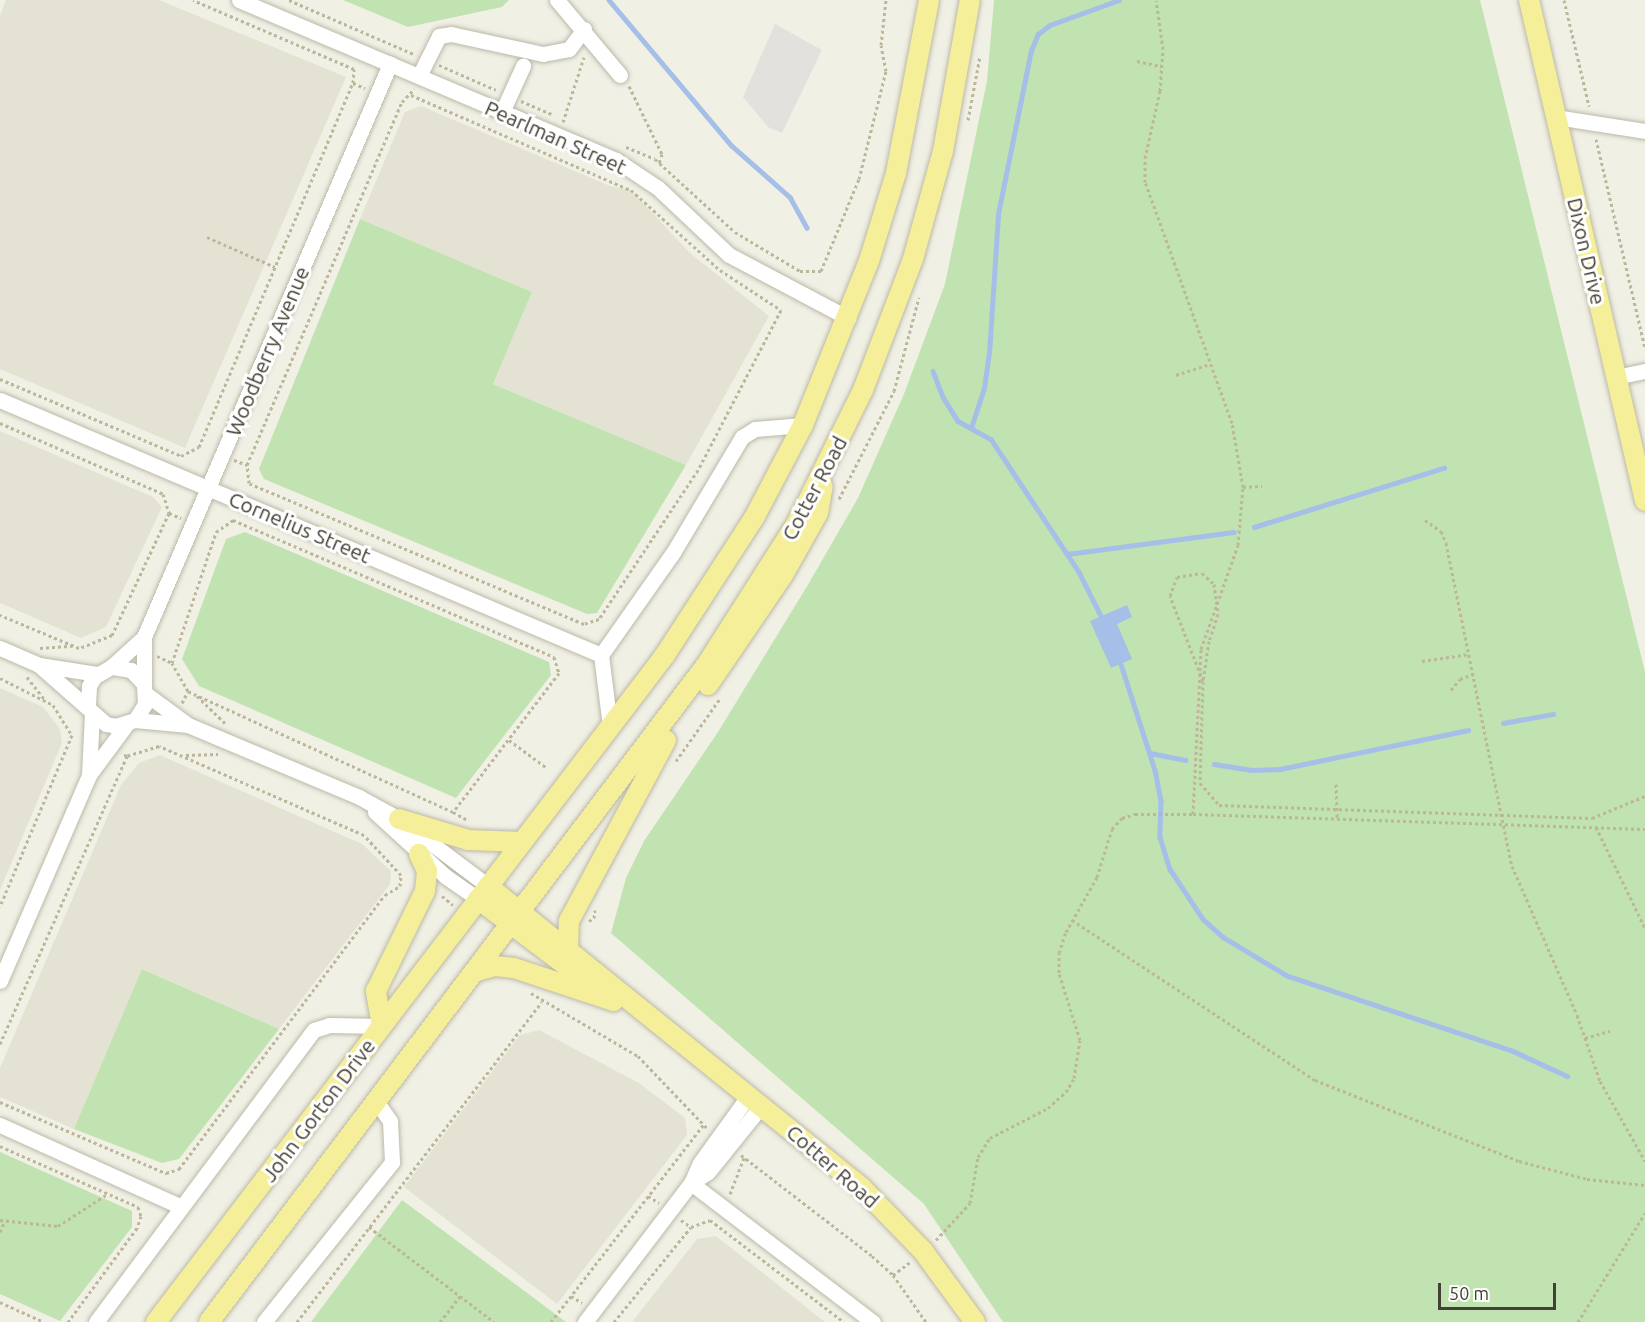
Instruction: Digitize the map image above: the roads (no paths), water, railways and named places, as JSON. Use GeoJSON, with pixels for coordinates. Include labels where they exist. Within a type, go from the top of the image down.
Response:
{"type":"FeatureCollection","features":[{"type":"Feature","properties":{"kind":"main road","name":"Cotter Road"},"geometry":{"type":"LineString","coordinates":[[669,1034],[614,1001],[483,892],[709,589],[803,425],[848,318],[896,173],[929,0]]}},
{"type":"Feature","properties":{"kind":"main road","name":"Cotter Road"},"geometry":{"type":"LineString","coordinates":[[516,918],[707,664],[769,570],[825,474],[891,320],[929,206],[970,0]]}},
{"type":"Feature","properties":{"kind":"main road","name":"Dixon Drive"},"geometry":{"type":"LineString","coordinates":[[1529,0],[1645,501]]}},
{"type":"Feature","properties":{"kind":"main road"},"geometry":{"type":"LineString","coordinates":[[568,949],[569,921],[655,754],[727,660],[783,575],[818,513],[825,474]]}},
{"type":"Feature","properties":{"kind":"main road"},"geometry":{"type":"LineString","coordinates":[[399,819],[468,840],[522,842]]}},
{"type":"Feature","properties":{"kind":"main road"},"geometry":{"type":"LineString","coordinates":[[382,1026],[376,991],[425,891],[427,871],[419,854]]}},
{"type":"Feature","properties":{"kind":"main road","name":"John Gorton Drive"},"geometry":{"type":"LineString","coordinates":[[156,1322],[483,892]]}},
{"type":"Feature","properties":{"kind":"main road","name":"Cotter Road"},"geometry":{"type":"LineString","coordinates":[[516,918],[568,949],[669,1034],[756,1100],[862,1188],[923,1251],[975,1322]]}},
{"type":"Feature","properties":{"kind":"main road","name":"John Gorton Drive"},"geometry":{"type":"LineString","coordinates":[[209,1322],[516,918]]}},
{"type":"Feature","properties":{"kind":"main road"},"geometry":{"type":"LineString","coordinates":[[474,972],[495,966],[514,968],[614,1001]]}},
{"type":"Feature","properties":{"kind":"street","name":"Pearlman Street"},"geometry":{"type":"LineString","coordinates":[[238,0],[616,160],[658,188],[729,255],[848,318]]}},
{"type":"Feature","properties":{"kind":"street"},"geometry":{"type":"LineString","coordinates":[[557,0],[584,29],[620,75]]}},
{"type":"Feature","properties":{"kind":"street"},"geometry":{"type":"LineString","coordinates":[[419,76],[439,36],[451,34],[543,54],[569,49],[584,29]]}},
{"type":"Feature","properties":{"kind":"street","name":"Woodberry Avenue"},"geometry":{"type":"LineString","coordinates":[[145,689],[144,637],[390,64]]}},
{"type":"Feature","properties":{"kind":"street"},"geometry":{"type":"LineString","coordinates":[[502,112],[523,66]]}},
{"type":"Feature","properties":{"kind":"street"},"geometry":{"type":"LineString","coordinates":[[1556,117],[1645,130]]}},
{"type":"Feature","properties":{"kind":"street"},"geometry":{"type":"LineString","coordinates":[[1616,377],[1645,371]]}},
{"type":"Feature","properties":{"kind":"street","name":"Cornelius Street"},"geometry":{"type":"LineString","coordinates":[[0,400],[601,655]]}},
{"type":"Feature","properties":{"kind":"street"},"geometry":{"type":"LineString","coordinates":[[609,726],[601,655],[674,550],[742,437],[755,429],[803,425]]}},
{"type":"Feature","properties":{"kind":"street","name":"Woodberry Avenue"},"geometry":{"type":"LineString","coordinates":[[105,670],[144,637]]}},
{"type":"Feature","properties":{"kind":"street"},"geometry":{"type":"LineString","coordinates":[[0,648],[39,664],[131,670],[145,689],[188,725],[359,797],[399,819],[483,892]]}},
{"type":"Feature","properties":{"kind":"street"},"geometry":{"type":"LineString","coordinates":[[39,664],[106,724],[130,722],[188,725]]}},
{"type":"Feature","properties":{"kind":"street"},"geometry":{"type":"LineString","coordinates":[[89,776],[89,686],[105,670]]}},
{"type":"Feature","properties":{"kind":"street"},"geometry":{"type":"LineString","coordinates":[[0,981],[89,776],[145,704],[145,689]]}},
{"type":"Feature","properties":{"kind":"street"},"geometry":{"type":"LineString","coordinates":[[359,797],[419,854],[483,892]]}},
{"type":"Feature","properties":{"kind":"street"},"geometry":{"type":"LineString","coordinates":[[96,1322],[179,1206],[314,1030],[329,1025],[382,1026]]}},
{"type":"Feature","properties":{"kind":"street"},"geometry":{"type":"LineString","coordinates":[[585,1322],[691,1183],[708,1172],[756,1100]]}},
{"type":"Feature","properties":{"kind":"street","name":"John Gorton Drive"},"geometry":{"type":"LineString","coordinates":[[264,1322],[392,1162],[390,1121],[376,1101]]}},
{"type":"Feature","properties":{"kind":"street"},"geometry":{"type":"LineString","coordinates":[[0,1125],[179,1206]]}},
{"type":"Feature","properties":{"kind":"street"},"geometry":{"type":"LineString","coordinates":[[691,1183],[873,1322]]}},
{"type":"Feature","properties":{"kind":"water"},"geometry":{"type":"Polygon","coordinates":[[[1127,605],[1132,617],[1117,624],[1132,659],[1111,668],[1090,621],[1127,605]]]}},
{"type":"Feature","properties":{"kind":"waterway"},"geometry":{"type":"LineString","coordinates":[[609,0],[731,145],[790,197],[807,228]]}},
{"type":"Feature","properties":{"kind":"waterway"},"geometry":{"type":"LineString","coordinates":[[971,428],[984,388],[989,354],[998,214],[1031,51],[1038,34],[1050,25],[1119,0]]}},
{"type":"Feature","properties":{"kind":"waterway"},"geometry":{"type":"LineString","coordinates":[[933,371],[943,397],[958,421],[991,439],[1079,572],[1103,620]]}},
{"type":"Feature","properties":{"kind":"waterway"},"geometry":{"type":"LineString","coordinates":[[1254,527],[1444,468]]}},
{"type":"Feature","properties":{"kind":"waterway"},"geometry":{"type":"LineString","coordinates":[[1067,554],[1234,532]]}},
{"type":"Feature","properties":{"kind":"waterway"},"geometry":{"type":"LineString","coordinates":[[1119,658],[1155,770],[1161,801],[1160,837],[1170,869],[1203,919],[1223,937],[1288,976],[1511,1050],[1567,1076]]}},
{"type":"Feature","properties":{"kind":"waterway"},"geometry":{"type":"LineString","coordinates":[[1503,723],[1553,714]]}},
{"type":"Feature","properties":{"kind":"waterway"},"geometry":{"type":"LineString","coordinates":[[1214,764],[1252,770],[1280,769],[1468,730]]}},
{"type":"Feature","properties":{"kind":"waterway"},"geometry":{"type":"LineString","coordinates":[[1150,753],[1185,760]]}}]}
